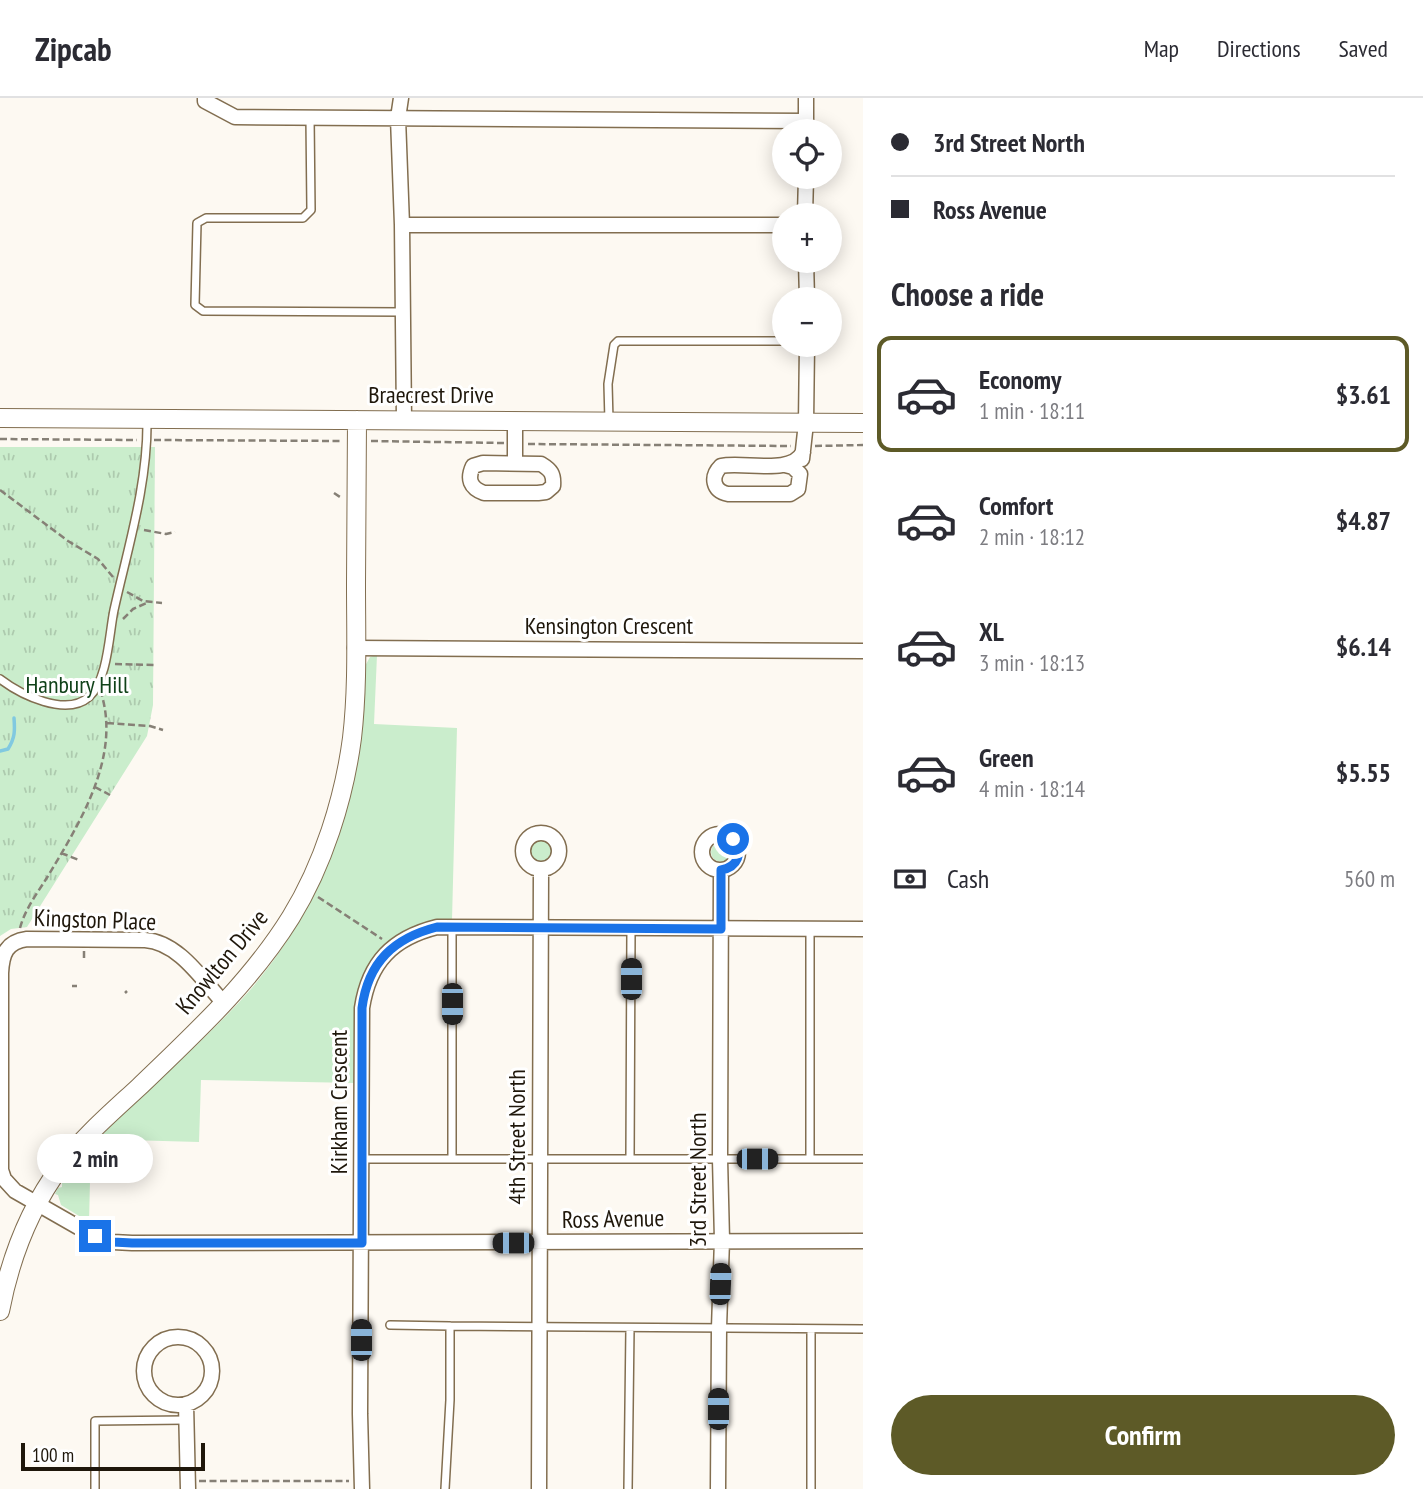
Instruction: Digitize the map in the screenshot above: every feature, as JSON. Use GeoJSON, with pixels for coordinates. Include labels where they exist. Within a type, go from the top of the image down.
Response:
{"type":"FeatureCollection","features":[{"type":"Feature","properties":{"kind":"street"},"geometry":{"type":"LineString","coordinates":[[205,98],[205,101],[235,117],[772,125]]}},
{"type":"Feature","properties":{"kind":"street"},"geometry":{"type":"LineString","coordinates":[[401,98],[398,118],[404,420]]}},
{"type":"Feature","properties":{"kind":"street"},"geometry":{"type":"LineString","coordinates":[[806,98],[806,119]]}},
{"type":"Feature","properties":{"kind":"street"},"geometry":{"type":"LineString","coordinates":[[402,225],[772,225]]}},
{"type":"Feature","properties":{"kind":"street"},"geometry":{"type":"LineString","coordinates":[[803,449],[798,460],[785,465],[724,465],[715,473],[714,484],[728,494],[784,495],[794,492],[800,479],[806,423],[807,357]]}},
{"type":"Feature","properties":{"kind":"street","name":"Braecrest Drive"},"geometry":{"type":"LineString","coordinates":[[0,418],[863,423]]}},
{"type":"Feature","properties":{"kind":"street","name":"Knowlton Drive"},"geometry":{"type":"LineString","coordinates":[[0,1311],[14,1258],[37,1204],[60,1168],[83,1140],[225,1003],[261,961],[306,889],[336,810],[348,762],[354,712],[357,420]]}},
{"type":"Feature","properties":{"kind":"street"},"geometry":{"type":"LineString","coordinates":[[515,420],[515,463]]}},
{"type":"Feature","properties":{"kind":"street"},"geometry":{"type":"LineString","coordinates":[[483,463],[515,463],[541,464],[550,469],[553,486],[538,494],[484,493],[476,490],[470,483],[473,466],[483,463]]}},
{"type":"Feature","properties":{"kind":"street"},"geometry":{"type":"LineString","coordinates":[[785,465],[797,470],[800,479]]}},
{"type":"Feature","properties":{"kind":"street","name":"Kensington Crescent"},"geometry":{"type":"LineString","coordinates":[[355,648],[863,651]]}},
{"type":"Feature","properties":{"kind":"street","name":"4th Street North"},"geometry":{"type":"LineString","coordinates":[[539,1489],[541,869]]}},
{"type":"Feature","properties":{"kind":"street","name":"3rd Street North"},"geometry":{"type":"LineString","coordinates":[[718,1489],[722,1240],[721,870]]}},
{"type":"Feature","properties":{"kind":"street","name":"Kirkham Crescent"},"geometry":{"type":"LineString","coordinates":[[362,1485],[360,1414],[364,993],[369,978],[380,961],[408,936],[452,926],[863,929]]}},
{"type":"Feature","properties":{"kind":"street","name":"Kingston Place"},"geometry":{"type":"LineString","coordinates":[[37,1204],[9,1186],[1,1170],[2,962],[5,950],[17,941],[160,942],[172,949],[225,1003]]}},
{"type":"Feature","properties":{"kind":"street","name":"Ross Avenue"},"geometry":{"type":"LineString","coordinates":[[37,1204],[78,1227],[113,1242],[863,1241]]}},
{"type":"Feature","properties":{"kind":"street"},"geometry":{"type":"LineString","coordinates":[[170,1338],[192,1340],[208,1356],[212,1367],[207,1389],[199,1398],[186,1404],[167,1403],[158,1398],[145,1381],[146,1359],[152,1350],[170,1338]]}},
{"type":"Feature","properties":{"kind":"street"},"geometry":{"type":"LineString","coordinates":[[186,1404],[188,1485]]}},
{"type":"Feature","properties":{"kind":"lane"},"geometry":{"type":"LineString","coordinates":[[310,117],[311,210],[303,218],[206,218],[197,223],[195,305],[203,311],[403,312]]}},
{"type":"Feature","properties":{"kind":"lane"},"geometry":{"type":"LineString","coordinates":[[609,422],[608,384],[614,345],[618,341],[772,341]]}},
{"type":"Feature","properties":{"kind":"lane"},"geometry":{"type":"LineString","coordinates":[[0,679],[34,697],[55,704],[69,705],[88,699],[99,683],[134,528],[148,440],[147,418]]}},
{"type":"Feature","properties":{"kind":"lane"},"geometry":{"type":"LineString","coordinates":[[452,926],[452,1159]]}},
{"type":"Feature","properties":{"kind":"lane"},"geometry":{"type":"LineString","coordinates":[[630,1159],[631,928]]}},
{"type":"Feature","properties":{"kind":"lane"},"geometry":{"type":"LineString","coordinates":[[810,929],[810,1159]]}},
{"type":"Feature","properties":{"kind":"lane"},"geometry":{"type":"LineString","coordinates":[[362,1159],[863,1159]]}},
{"type":"Feature","properties":{"kind":"lane"},"geometry":{"type":"LineString","coordinates":[[390,1325],[863,1329]]}},
{"type":"Feature","properties":{"kind":"lane"},"geometry":{"type":"LineString","coordinates":[[445,1489],[450,1400],[450,1326]]}},
{"type":"Feature","properties":{"kind":"lane"},"geometry":{"type":"LineString","coordinates":[[628,1489],[630,1328]]}},
{"type":"Feature","properties":{"kind":"lane"},"geometry":{"type":"LineString","coordinates":[[811,1329],[811,1489]]}},
{"type":"Feature","properties":{"kind":"lane"},"geometry":{"type":"LineString","coordinates":[[95,1489],[95,1421],[187,1420]]}},
{"type":"Feature","properties":{"kind":"path"},"geometry":{"type":"LineString","coordinates":[[0,439],[357,441],[803,449],[863,445]]}},
{"type":"Feature","properties":{"kind":"path"},"geometry":{"type":"LineString","coordinates":[[0,490],[68,541],[98,559],[120,587],[139,599],[162,603]]}},
{"type":"Feature","properties":{"kind":"path"},"geometry":{"type":"LineString","coordinates":[[334,493],[340,497]]}},
{"type":"Feature","properties":{"kind":"path"},"geometry":{"type":"LineString","coordinates":[[134,528],[166,534],[175,532]]}},
{"type":"Feature","properties":{"kind":"path"},"geometry":{"type":"LineString","coordinates":[[119,624],[133,608],[140,604],[156,602]]}},
{"type":"Feature","properties":{"kind":"path"},"geometry":{"type":"LineString","coordinates":[[104,664],[154,665]]}},
{"type":"Feature","properties":{"kind":"path"},"geometry":{"type":"LineString","coordinates":[[17,941],[27,911],[95,787],[107,723],[106,707],[99,683]]}},
{"type":"Feature","properties":{"kind":"path"},"geometry":{"type":"LineString","coordinates":[[107,723],[150,726],[163,730]]}},
{"type":"Feature","properties":{"kind":"path"},"geometry":{"type":"LineString","coordinates":[[95,787],[110,795]]}},
{"type":"Feature","properties":{"kind":"path"},"geometry":{"type":"LineString","coordinates":[[61,853],[79,860]]}},
{"type":"Feature","properties":{"kind":"path"},"geometry":{"type":"LineString","coordinates":[[306,889],[394,947]]}},
{"type":"Feature","properties":{"kind":"path"},"geometry":{"type":"LineString","coordinates":[[188,1485],[362,1485]]}},
{"type":"Feature","properties":{"kind":"green space","name":"Hanbury Hill"},"geometry":{"type":"Polygon","coordinates":[[[0,447],[155,447],[153,705],[147,736],[27,927],[11,929],[0,936],[0,447]]]}},
{"type":"Feature","properties":{"kind":"green space"},"geometry":{"type":"Polygon","coordinates":[[[377,655],[374,724],[457,728],[452,920],[424,924],[405,931],[370,965],[361,983],[356,1003],[355,1083],[201,1080],[199,1142],[127,1140],[98,1161],[90,1181],[89,1222],[61,1205],[58,1195],[55,1194],[58,1188],[62,1187],[62,1183],[107,1130],[251,989],[278,954],[321,878],[336,838],[357,753],[365,666],[370,657],[377,655]]]}},
{"type":"Feature","properties":{"kind":"green space"},"geometry":{"type":"Polygon","coordinates":[[[541,840],[549,843],[552,851],[549,859],[541,862],[533,859],[530,851],[533,843],[541,840]]]}},
{"type":"Feature","properties":{"kind":"green space"},"geometry":{"type":"Polygon","coordinates":[[[721,842],[728,845],[731,852],[728,859],[721,862],[714,859],[711,852],[714,845],[721,842]]]}},
{"type":"Feature","properties":{"kind":"waterway"},"geometry":{"type":"LineString","coordinates":[[0,751],[8,749],[12,741],[14,718]]}},
{"type":"Feature","properties":{"kind":"route"},"geometry":{"type":"LineString","coordinates":[[95,1236],[113,1242],[132,1243],[362,1243],[362,1008],[369,978],[380,961],[408,936],[437,927],[721,929],[721,870],[732,866],[739,855],[739,849],[733,839]]}}]}
